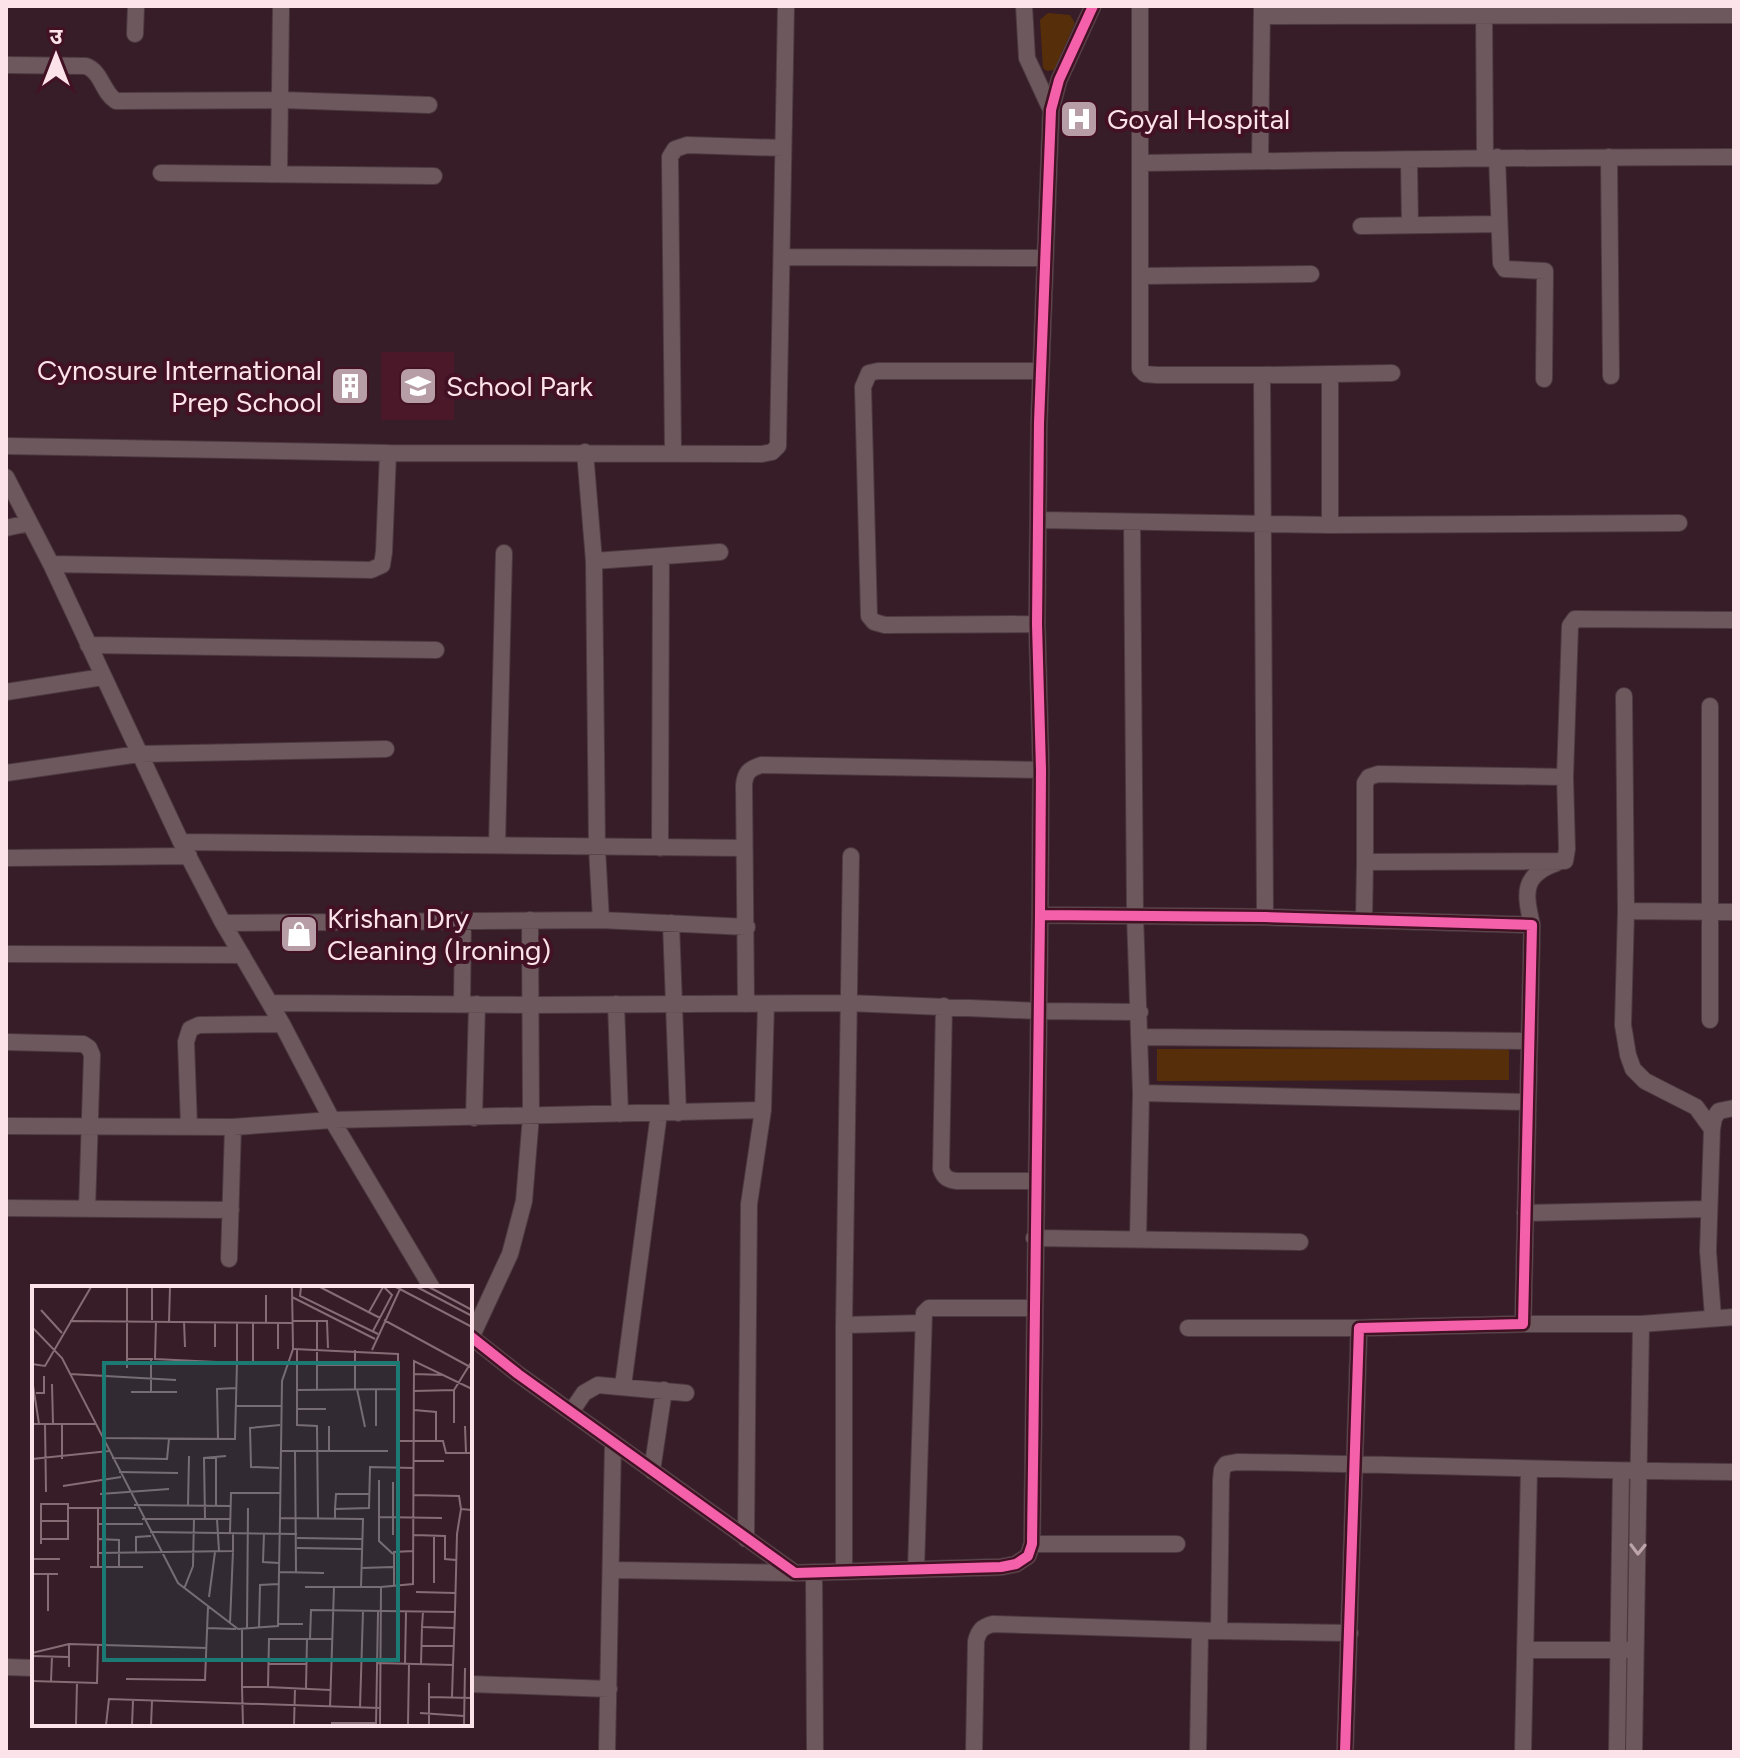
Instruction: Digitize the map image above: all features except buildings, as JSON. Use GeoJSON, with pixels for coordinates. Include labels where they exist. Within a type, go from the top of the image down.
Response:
{"type":"FeatureCollection","features":[{"type":"Feature","properties":{"kind":"street"},"geometry":{"type":"LineString","coordinates":[[135,34],[136,6]]}},
{"type":"Feature","properties":{"kind":"street"},"geometry":{"type":"LineString","coordinates":[[279,174],[281,6]]}},
{"type":"Feature","properties":{"kind":"street"},"geometry":{"type":"LineString","coordinates":[[6,446],[388,453],[772,452],[778,446],[786,6]]}},
{"type":"Feature","properties":{"kind":"street"},"geometry":{"type":"LineString","coordinates":[[1024,6],[1027,58],[1051,110]]}},
{"type":"Feature","properties":{"kind":"street"},"geometry":{"type":"LineString","coordinates":[[613,1570],[814,1573],[1016,1564],[1028,1556],[1032,1544],[1041,770],[1037,624],[1040,371],[1051,110],[1059,80],[1093,6]]}},
{"type":"Feature","properties":{"kind":"street"},"geometry":{"type":"LineString","coordinates":[[1140,6],[1140,369],[1145,374],[1392,373]]}},
{"type":"Feature","properties":{"kind":"street"},"geometry":{"type":"LineString","coordinates":[[1260,161],[1262,11],[1484,10],[1734,15]]}},
{"type":"Feature","properties":{"kind":"street"},"geometry":{"type":"LineString","coordinates":[[1484,10],[1498,249],[1505,269],[1545,271],[1544,379]]}},
{"type":"Feature","properties":{"kind":"street"},"geometry":{"type":"LineString","coordinates":[[6,65],[86,66],[93,69],[110,97],[116,101],[282,100],[429,105]]}},
{"type":"Feature","properties":{"kind":"street"},"geometry":{"type":"LineString","coordinates":[[673,452],[670,157],[675,149],[687,145],[783,148]]}},
{"type":"Feature","properties":{"kind":"street"},"geometry":{"type":"LineString","coordinates":[[1142,163],[1409,161],[1491,157],[1734,157]]}},
{"type":"Feature","properties":{"kind":"street"},"geometry":{"type":"LineString","coordinates":[[1609,157],[1611,376]]}},
{"type":"Feature","properties":{"kind":"street"},"geometry":{"type":"LineString","coordinates":[[1409,161],[1410,225]]}},
{"type":"Feature","properties":{"kind":"street"},"geometry":{"type":"LineString","coordinates":[[161,173],[434,176]]}},
{"type":"Feature","properties":{"kind":"street"},"geometry":{"type":"LineString","coordinates":[[1361,226],[1498,224]]}},
{"type":"Feature","properties":{"kind":"street"},"geometry":{"type":"LineString","coordinates":[[782,257],[1045,258]]}},
{"type":"Feature","properties":{"kind":"street"},"geometry":{"type":"LineString","coordinates":[[1141,276],[1311,274]]}},
{"type":"Feature","properties":{"kind":"street"},"geometry":{"type":"LineString","coordinates":[[1037,624],[885,625],[874,622],[869,616],[863,387],[869,373],[878,371],[1040,371]]}},
{"type":"Feature","properties":{"kind":"street"},"geometry":{"type":"LineString","coordinates":[[1330,374],[1330,525]]}},
{"type":"Feature","properties":{"kind":"street"},"geometry":{"type":"LineString","coordinates":[[1262,375],[1265,917]]}},
{"type":"Feature","properties":{"kind":"street"},"geometry":{"type":"LineString","coordinates":[[585,452],[594,561],[597,848],[601,920]]}},
{"type":"Feature","properties":{"kind":"street"},"geometry":{"type":"LineString","coordinates":[[51,564],[371,570],[382,565],[384,552],[388,453]]}},
{"type":"Feature","properties":{"kind":"street"},"geometry":{"type":"LineString","coordinates":[[6,477],[51,564],[139,754],[223,923],[282,1024],[332,1120],[431,1286]]}},
{"type":"Feature","properties":{"kind":"street"},"geometry":{"type":"LineString","coordinates":[[1040,520],[1330,525],[1679,523]]}},
{"type":"Feature","properties":{"kind":"street"},"geometry":{"type":"LineString","coordinates":[[6,528],[29,523]]}},
{"type":"Feature","properties":{"kind":"street"},"geometry":{"type":"LineString","coordinates":[[1132,523],[1135,915],[1141,1093],[1138,1239]]}},
{"type":"Feature","properties":{"kind":"street"},"geometry":{"type":"LineString","coordinates":[[594,561],[720,552]]}},
{"type":"Feature","properties":{"kind":"street"},"geometry":{"type":"LineString","coordinates":[[497,845],[504,553]]}},
{"type":"Feature","properties":{"kind":"street"},"geometry":{"type":"LineString","coordinates":[[660,848],[661,557]]}},
{"type":"Feature","properties":{"kind":"street"},"geometry":{"type":"LineString","coordinates":[[1565,861],[1570,626],[1575,619],[1734,620]]}},
{"type":"Feature","properties":{"kind":"street"},"geometry":{"type":"LineString","coordinates":[[88,645],[436,650]]}},
{"type":"Feature","properties":{"kind":"street"},"geometry":{"type":"LineString","coordinates":[[6,692],[103,677]]}},
{"type":"Feature","properties":{"kind":"street"},"geometry":{"type":"LineString","coordinates":[[1624,696],[1626,911],[1623,1025],[1629,1063],[1645,1081],[1696,1107],[1712,1129]]}},
{"type":"Feature","properties":{"kind":"street"},"geometry":{"type":"LineString","coordinates":[[1710,706],[1710,1020]]}},
{"type":"Feature","properties":{"kind":"street"},"geometry":{"type":"LineString","coordinates":[[6,773],[139,754],[386,749]]}},
{"type":"Feature","properties":{"kind":"street"},"geometry":{"type":"LineString","coordinates":[[746,1004],[745,775],[751,769],[761,765],[1041,770]]}},
{"type":"Feature","properties":{"kind":"street"},"geometry":{"type":"LineString","coordinates":[[1364,920],[1365,783],[1369,777],[1378,774],[1565,777]]}},
{"type":"Feature","properties":{"kind":"street"},"geometry":{"type":"LineString","coordinates":[[6,858],[185,849],[497,845],[744,848]]}},
{"type":"Feature","properties":{"kind":"street"},"geometry":{"type":"LineString","coordinates":[[844,1571],[844,1325],[851,856]]}},
{"type":"Feature","properties":{"kind":"street"},"geometry":{"type":"LineString","coordinates":[[1365,862],[1565,861]]}},
{"type":"Feature","properties":{"kind":"street"},"geometry":{"type":"LineString","coordinates":[[1523,1324],[1532,925],[1526,892],[1530,882],[1543,868],[1565,861]]}},
{"type":"Feature","properties":{"kind":"street"},"geometry":{"type":"LineString","coordinates":[[1626,911],[1734,912]]}},
{"type":"Feature","properties":{"kind":"street"},"geometry":{"type":"LineString","coordinates":[[1040,915],[1265,917],[1532,925]]}},
{"type":"Feature","properties":{"kind":"street"},"geometry":{"type":"LineString","coordinates":[[463,920],[474,1118]]}},
{"type":"Feature","properties":{"kind":"street"},"geometry":{"type":"LineString","coordinates":[[472,1335],[499,1282],[518,1226],[527,1175],[531,1116],[530,920]]}},
{"type":"Feature","properties":{"kind":"street"},"geometry":{"type":"LineString","coordinates":[[223,923],[601,920],[747,927]]}},
{"type":"Feature","properties":{"kind":"street"},"geometry":{"type":"LineString","coordinates":[[671,923],[678,1113]]}},
{"type":"Feature","properties":{"kind":"street"},"geometry":{"type":"LineString","coordinates":[[6,954],[242,955]]}},
{"type":"Feature","properties":{"kind":"street"},"geometry":{"type":"LineString","coordinates":[[270,1003],[848,1003],[1140,1012]]}},
{"type":"Feature","properties":{"kind":"street"},"geometry":{"type":"LineString","coordinates":[[616,1004],[620,1114]]}},
{"type":"Feature","properties":{"kind":"street"},"geometry":{"type":"LineString","coordinates":[[746,1539],[749,1204],[763,1110],[766,1004]]}},
{"type":"Feature","properties":{"kind":"street"},"geometry":{"type":"LineString","coordinates":[[944,1006],[943,1176],[957,1181],[1036,1181]]}},
{"type":"Feature","properties":{"kind":"street"},"geometry":{"type":"LineString","coordinates":[[189,1126],[186,1042],[190,1029],[199,1025],[282,1024]]}},
{"type":"Feature","properties":{"kind":"street"},"geometry":{"type":"LineString","coordinates":[[1140,1037],[1528,1041]]}},
{"type":"Feature","properties":{"kind":"street"},"geometry":{"type":"LineString","coordinates":[[6,1042],[83,1044],[89,1048],[92,1055],[87,1209]]}},
{"type":"Feature","properties":{"kind":"street"},"geometry":{"type":"LineString","coordinates":[[1141,1093],[1528,1102]]}},
{"type":"Feature","properties":{"kind":"street"},"geometry":{"type":"LineString","coordinates":[[1713,1317],[1708,1209],[1712,1129],[1719,1111],[1734,1108]]}},
{"type":"Feature","properties":{"kind":"street"},"geometry":{"type":"LineString","coordinates":[[6,1126],[233,1127],[332,1120],[763,1110]]}},
{"type":"Feature","properties":{"kind":"street"},"geometry":{"type":"LineString","coordinates":[[623,1386],[659,1113]]}},
{"type":"Feature","properties":{"kind":"street"},"geometry":{"type":"LineString","coordinates":[[229,1259],[233,1127]]}},
{"type":"Feature","properties":{"kind":"street"},"geometry":{"type":"LineString","coordinates":[[6,1208],[231,1210]]}},
{"type":"Feature","properties":{"kind":"street"},"geometry":{"type":"LineString","coordinates":[[1525,1213],[1708,1209]]}},
{"type":"Feature","properties":{"kind":"street"},"geometry":{"type":"LineString","coordinates":[[1034,1238],[1300,1242]]}},
{"type":"Feature","properties":{"kind":"street"},"geometry":{"type":"LineString","coordinates":[[916,1569],[924,1313],[929,1308],[1033,1308]]}},
{"type":"Feature","properties":{"kind":"street"},"geometry":{"type":"LineString","coordinates":[[1188,1328],[1641,1324],[1734,1317]]}},
{"type":"Feature","properties":{"kind":"street"},"geometry":{"type":"LineString","coordinates":[[844,1325],[923,1323]]}},
{"type":"Feature","properties":{"kind":"street"},"geometry":{"type":"LineString","coordinates":[[1634,1752],[1641,1324]]}},
{"type":"Feature","properties":{"kind":"street"},"geometry":{"type":"LineString","coordinates":[[1345,1752],[1359,1328]]}},
{"type":"Feature","properties":{"kind":"street"},"geometry":{"type":"LineString","coordinates":[[472,1338],[795,1573]]}},
{"type":"Feature","properties":{"kind":"street"},"geometry":{"type":"LineString","coordinates":[[571,1412],[591,1387],[598,1385],[686,1393]]}},
{"type":"Feature","properties":{"kind":"street"},"geometry":{"type":"LineString","coordinates":[[652,1471],[664,1390]]}},
{"type":"Feature","properties":{"kind":"street"},"geometry":{"type":"LineString","coordinates":[[607,1752],[613,1570],[613,1443]]}},
{"type":"Feature","properties":{"kind":"street"},"geometry":{"type":"LineString","coordinates":[[1219,1631],[1221,1480],[1226,1464],[1356,1463],[1621,1472],[1734,1472]]}},
{"type":"Feature","properties":{"kind":"street"},"geometry":{"type":"LineString","coordinates":[[1523,1752],[1529,1469]]}},
{"type":"Feature","properties":{"kind":"street"},"geometry":{"type":"LineString","coordinates":[[1617,1752],[1621,1472]]}},
{"type":"Feature","properties":{"kind":"street"},"geometry":{"type":"LineString","coordinates":[[1032,1544],[1177,1544]]}},
{"type":"Feature","properties":{"kind":"street"},"geometry":{"type":"LineString","coordinates":[[814,1573],[815,1752]]}},
{"type":"Feature","properties":{"kind":"street"},"geometry":{"type":"LineString","coordinates":[[974,1752],[976,1641],[983,1627],[993,1624],[1350,1633]]}},
{"type":"Feature","properties":{"kind":"street"},"geometry":{"type":"LineString","coordinates":[[1198,1752],[1200,1631]]}},
{"type":"Feature","properties":{"kind":"street"},"geometry":{"type":"LineString","coordinates":[[1525,1650],[1636,1649]]}},
{"type":"Feature","properties":{"kind":"street"},"geometry":{"type":"LineString","coordinates":[[6,1667],[32,1668]]}},
{"type":"Feature","properties":{"kind":"street"},"geometry":{"type":"LineString","coordinates":[[472,1684],[609,1689]]}},
{"type":"Feature","properties":{"kind":"shaded area"},"geometry":{"type":"Polygon","coordinates":[[[1048,13],[1070,15],[1075,23],[1054,70],[1047,71],[1043,68],[1040,20],[1048,13]]]}},
{"type":"Feature","properties":{"kind":"shaded area","name":"School Park"},"geometry":{"type":"Polygon","coordinates":[[[381,352],[454,352],[454,420],[381,420],[381,352]]]}},
{"type":"Feature","properties":{"kind":"shaded area"},"geometry":{"type":"Polygon","coordinates":[[[1509,1048],[1509,1080],[1157,1081],[1157,1049],[1509,1048]]]}},
{"type":"Feature","properties":{"kind":"cycle path"},"geometry":{"type":"LineString","coordinates":[[1093,6],[1059,80],[1051,110],[1039,423],[1037,624],[1041,770],[1040,915],[1265,917],[1532,925],[1523,1324],[1359,1328],[1345,1752]]}},
{"type":"Feature","properties":{"kind":"cycle path"},"geometry":{"type":"LineString","coordinates":[[472,1338],[795,1573],[1001,1567],[1016,1564],[1028,1556],[1032,1544],[1040,915]]}},
{"type":"Feature","properties":{"kind":"place","name":"Goyal Hospital"},"geometry":{"type":"Point","coordinates":[1079,119]}},
{"type":"Feature","properties":{"kind":"place","name":"Cynosure International Prep School"},"geometry":{"type":"Point","coordinates":[350,386]}},
{"type":"Feature","properties":{"kind":"place","name":"School Park"},"geometry":{"type":"Point","coordinates":[418,386]}},
{"type":"Feature","properties":{"kind":"place","name":"Krishan Dry Cleaning (Ironing)"},"geometry":{"type":"Point","coordinates":[299,934]}}]}
